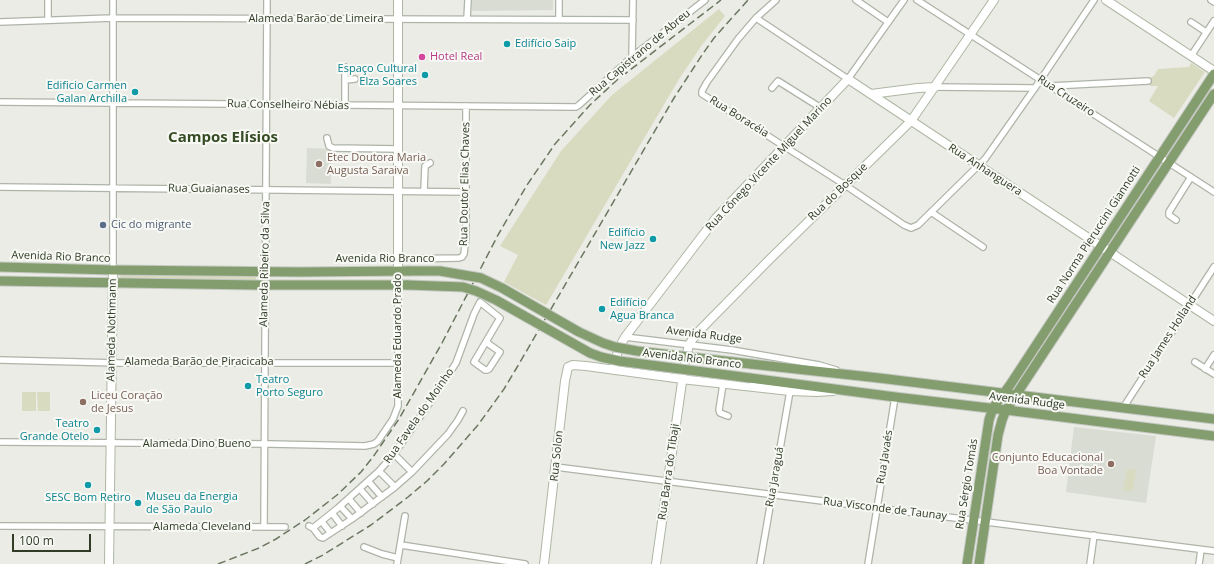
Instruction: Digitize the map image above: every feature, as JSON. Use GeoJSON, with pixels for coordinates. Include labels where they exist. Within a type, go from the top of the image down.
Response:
{"type":"FeatureCollection","features":[{"type":"Feature","properties":{"kind":"main road","name":"Rua Norma Pieruccini Giannotti"},"geometry":{"type":"LineString","coordinates":[[993,408],[1214,74]]}},
{"type":"Feature","properties":{"kind":"main road","name":"Rua Norma Pieruccini Giannotti"},"geometry":{"type":"LineString","coordinates":[[1006,410],[1214,94]]}},
{"type":"Feature","properties":{"kind":"main road","name":"Avenida Rio Branco"},"geometry":{"type":"LineString","coordinates":[[0,267],[265,272],[440,271],[481,278],[502,288],[579,332],[615,347],[658,354],[751,364]]}},
{"type":"Feature","properties":{"kind":"main road","name":"Avenida Rio Branco"},"geometry":{"type":"LineString","coordinates":[[0,281],[265,285],[408,285],[462,287],[476,291],[496,300],[590,353],[601,357],[619,361],[750,378]]}},
{"type":"Feature","properties":{"kind":"main road","name":"Avenida Rudge"},"geometry":{"type":"LineString","coordinates":[[751,364],[1214,420]]}},
{"type":"Feature","properties":{"kind":"main road","name":"Avenida Rudge"},"geometry":{"type":"LineString","coordinates":[[750,378],[1214,436]]}},
{"type":"Feature","properties":{"kind":"main road","name":"Rua Sérgio Tomás"},"geometry":{"type":"LineString","coordinates":[[967,564],[989,420],[993,408]]}},
{"type":"Feature","properties":{"kind":"main road"},"geometry":{"type":"LineString","coordinates":[[979,564],[998,435],[1006,410]]}},
{"type":"Feature","properties":{"kind":"street"},"geometry":{"type":"LineString","coordinates":[[48,0],[48,20]]}},
{"type":"Feature","properties":{"kind":"street","name":"Alameda Nothmann"},"geometry":{"type":"LineString","coordinates":[[109,564],[113,283],[113,0]]}},
{"type":"Feature","properties":{"kind":"street","name":"Alameda Ribeiro da Silva"},"geometry":{"type":"LineString","coordinates":[[264,527],[267,0]]}},
{"type":"Feature","properties":{"kind":"street","name":"Alameda Eduardo Prado"},"geometry":{"type":"LineString","coordinates":[[386,430],[393,419],[398,406],[398,0]]}},
{"type":"Feature","properties":{"kind":"street"},"geometry":{"type":"LineString","coordinates":[[467,19],[468,0]]}},
{"type":"Feature","properties":{"kind":"street"},"geometry":{"type":"LineString","coordinates":[[559,0],[559,19]]}},
{"type":"Feature","properties":{"kind":"street"},"geometry":{"type":"LineString","coordinates":[[632,57],[633,0]]}},
{"type":"Feature","properties":{"kind":"street","name":"Rua Capistrano de Abreu"},"geometry":{"type":"LineString","coordinates":[[576,107],[632,57],[705,0]]}},
{"type":"Feature","properties":{"kind":"street"},"geometry":{"type":"LineString","coordinates":[[756,18],[776,0]]}},
{"type":"Feature","properties":{"kind":"street"},"geometry":{"type":"LineString","coordinates":[[856,0],[888,22]]}},
{"type":"Feature","properties":{"kind":"street","name":"Rua Cônego Vicente Miguel Marino"},"geometry":{"type":"LineString","coordinates":[[614,370],[618,350],[625,337],[716,218],[848,79],[904,0]]}},
{"type":"Feature","properties":{"kind":"street","name":"Rua Cruzeiro"},"geometry":{"type":"LineString","coordinates":[[917,0],[1051,86],[1159,158],[1214,192]]}},
{"type":"Feature","properties":{"kind":"street","name":"Rua do Bosque"},"geometry":{"type":"LineString","coordinates":[[683,379],[689,345],[698,332],[911,121],[994,0]]}},
{"type":"Feature","properties":{"kind":"street"},"geometry":{"type":"LineString","coordinates":[[983,247],[931,212],[990,153],[1094,0]]}},
{"type":"Feature","properties":{"kind":"street"},"geometry":{"type":"LineString","coordinates":[[1106,0],[1214,70]]}},
{"type":"Feature","properties":{"kind":"street","name":"Alameda Barão de Limeira"},"geometry":{"type":"LineString","coordinates":[[0,22],[113,18],[633,20]]}},
{"type":"Feature","properties":{"kind":"street","name":"Rua Anhanguera"},"geometry":{"type":"LineString","coordinates":[[756,18],[1214,321]]}},
{"type":"Feature","properties":{"kind":"street","name":"Rua Boracéia"},"geometry":{"type":"LineString","coordinates":[[756,18],[738,39],[702,91],[702,94],[845,185],[904,225],[912,228],[918,225],[931,212]]}},
{"type":"Feature","properties":{"kind":"street"},"geometry":{"type":"LineString","coordinates":[[1191,56],[1214,21]]}},
{"type":"Feature","properties":{"kind":"street"},"geometry":{"type":"LineString","coordinates":[[1191,22],[1206,32]]}},
{"type":"Feature","properties":{"kind":"street"},"geometry":{"type":"LineString","coordinates":[[345,67],[345,105]]}},
{"type":"Feature","properties":{"kind":"street"},"geometry":{"type":"LineString","coordinates":[[345,80],[355,79]]}},
{"type":"Feature","properties":{"kind":"street"},"geometry":{"type":"LineString","coordinates":[[772,88],[778,81],[821,108]]}},
{"type":"Feature","properties":{"kind":"street"},"geometry":{"type":"LineString","coordinates":[[1051,86],[1148,82]]}},
{"type":"Feature","properties":{"kind":"street"},"geometry":{"type":"LineString","coordinates":[[871,94],[935,87],[1035,88]]}},
{"type":"Feature","properties":{"kind":"street"},"geometry":{"type":"LineString","coordinates":[[918,88],[926,93],[925,102]]}},
{"type":"Feature","properties":{"kind":"street","name":"Rua Conselheiro Nébias"},"geometry":{"type":"LineString","coordinates":[[0,102],[576,107]]}},
{"type":"Feature","properties":{"kind":"street","name":"Rua Doutor Elias Chaves"},"geometry":{"type":"LineString","coordinates":[[459,258],[463,256],[465,247],[466,106]]}},
{"type":"Feature","properties":{"kind":"street"},"geometry":{"type":"LineString","coordinates":[[327,138],[329,146],[333,148],[398,150]]}},
{"type":"Feature","properties":{"kind":"street"},"geometry":{"type":"LineString","coordinates":[[424,191],[425,166],[430,163]]}},
{"type":"Feature","properties":{"kind":"street"},"geometry":{"type":"LineString","coordinates":[[1176,220],[1169,215],[1169,212],[1191,178]]}},
{"type":"Feature","properties":{"kind":"street","name":"Rua Guaianases"},"geometry":{"type":"LineString","coordinates":[[0,186],[67,185],[113,188],[466,192]]}},
{"type":"Feature","properties":{"kind":"street","name":"Avenida Rio Branco"},"geometry":{"type":"LineString","coordinates":[[398,259],[459,258]]}},
{"type":"Feature","properties":{"kind":"street","name":"Rua James Holland"},"geometry":{"type":"LineString","coordinates":[[1123,408],[1214,267]]}},
{"type":"Feature","properties":{"kind":"street","name":"Rua Favela do Moinho"},"geometry":{"type":"LineString","coordinates":[[330,532],[323,538],[320,537],[312,527],[322,522],[349,499],[379,471],[394,454],[432,401],[456,363],[480,302],[500,318],[474,362],[487,370],[500,352],[486,342]]}},
{"type":"Feature","properties":{"kind":"street","name":"Avenida Rudge"},"geometry":{"type":"LineString","coordinates":[[625,337],[732,350],[819,365],[849,375]]}},
{"type":"Feature","properties":{"kind":"street"},"geometry":{"type":"LineString","coordinates":[[1205,369],[1214,355]]}},
{"type":"Feature","properties":{"kind":"street","name":"Alameda Barão de Piracicaba"},"geometry":{"type":"LineString","coordinates":[[0,360],[398,363]]}},
{"type":"Feature","properties":{"kind":"street"},"geometry":{"type":"LineString","coordinates":[[1194,362],[1214,374]]}},
{"type":"Feature","properties":{"kind":"street","name":"Rua Solon"},"geometry":{"type":"LineString","coordinates":[[544,564],[566,371],[570,366],[586,366]]}},
{"type":"Feature","properties":{"kind":"street","name":"Avenida Rudge"},"geometry":{"type":"LineString","coordinates":[[586,366],[722,384],[790,391],[832,392],[837,390]]}},
{"type":"Feature","properties":{"kind":"street","name":"Rua Barra do Tibaji"},"geometry":{"type":"LineString","coordinates":[[656,564],[683,379]]}},
{"type":"Feature","properties":{"kind":"street"},"geometry":{"type":"LineString","coordinates":[[722,384],[719,410],[722,414],[728,416]]}},
{"type":"Feature","properties":{"kind":"street","name":"Rua Jaraguá"},"geometry":{"type":"LineString","coordinates":[[760,564],[790,391]]}},
{"type":"Feature","properties":{"kind":"street","name":"Rua Javaés"},"geometry":{"type":"LineString","coordinates":[[868,564],[895,397]]}},
{"type":"Feature","properties":{"kind":"street"},"geometry":{"type":"LineString","coordinates":[[322,522],[330,532],[342,526],[395,487],[412,472],[448,434],[463,411]]}},
{"type":"Feature","properties":{"kind":"street","name":"Alameda Dino Bueno"},"geometry":{"type":"LineString","coordinates":[[0,442],[369,446],[376,444],[386,430]]}},
{"type":"Feature","properties":{"kind":"street"},"geometry":{"type":"LineString","coordinates":[[394,454],[412,472]]}},
{"type":"Feature","properties":{"kind":"street","name":"Rua Visconde de Taunay"},"geometry":{"type":"LineString","coordinates":[[556,467],[1214,551]]}},
{"type":"Feature","properties":{"kind":"street"},"geometry":{"type":"LineString","coordinates":[[379,471],[395,487]]}},
{"type":"Feature","properties":{"kind":"street"},"geometry":{"type":"LineString","coordinates":[[368,481],[382,497]]}},
{"type":"Feature","properties":{"kind":"street"},"geometry":{"type":"LineString","coordinates":[[360,489],[373,504]]}},
{"type":"Feature","properties":{"kind":"street"},"geometry":{"type":"LineString","coordinates":[[349,499],[361,512]]}},
{"type":"Feature","properties":{"kind":"street"},"geometry":{"type":"LineString","coordinates":[[340,506],[352,519]]}},
{"type":"Feature","properties":{"kind":"street"},"geometry":{"type":"LineString","coordinates":[[332,513],[342,526]]}},
{"type":"Feature","properties":{"kind":"street"},"geometry":{"type":"LineString","coordinates":[[364,547],[398,561],[406,516]]}},
{"type":"Feature","properties":{"kind":"street","name":"Alameda Cleveland"},"geometry":{"type":"LineString","coordinates":[[0,526],[285,527]]}},
{"type":"Feature","properties":{"kind":"street"},"geometry":{"type":"LineString","coordinates":[[1090,564],[1094,535]]}},
{"type":"Feature","properties":{"kind":"street"},"geometry":{"type":"LineString","coordinates":[[401,545],[525,564]]}},
{"type":"Feature","properties":{"kind":"street"},"geometry":{"type":"LineString","coordinates":[[1199,564],[1201,550]]}},
{"type":"Feature","properties":{"kind":"shaded area"},"geometry":{"type":"Polygon","coordinates":[[[472,0],[553,0],[553,10],[472,11],[472,0]]]}},
{"type":"Feature","properties":{"kind":"shaded area","name":"Etec Doutora Maria Augusta Saraiva"},"geometry":{"type":"Polygon","coordinates":[[[307,148],[332,149],[331,184],[306,183],[307,148]]]}},
{"type":"Feature","properties":{"kind":"shaded area","name":"Conjunto Educacional Boa Vontade"},"geometry":{"type":"Polygon","coordinates":[[[1074,427],[1156,436],[1146,503],[1066,492],[1074,427]]]}},
{"type":"Feature","properties":{"kind":"green space"},"geometry":{"type":"Polygon","coordinates":[[[719,9],[725,16],[702,45],[679,79],[546,305],[504,282],[518,255],[500,246],[561,151],[612,95],[719,9]]]}},
{"type":"Feature","properties":{"kind":"green space"},"geometry":{"type":"Polygon","coordinates":[[[1191,63],[1205,72],[1174,118],[1149,101],[1158,86],[1150,86],[1151,77],[1154,76],[1158,69],[1189,67],[1191,63]]]}},
{"type":"Feature","properties":{"kind":"green space"},"geometry":{"type":"Polygon","coordinates":[[[121,274],[256,274],[256,280],[120,278],[121,274]]]}},
{"type":"Feature","properties":{"kind":"green space"},"geometry":{"type":"Polygon","coordinates":[[[22,392],[36,392],[36,411],[22,411],[22,392]]]}},
{"type":"Feature","properties":{"kind":"green space"},"geometry":{"type":"Polygon","coordinates":[[[37,392],[50,392],[50,411],[38,411],[37,392]]]}},
{"type":"Feature","properties":{"kind":"green space"},"geometry":{"type":"Polygon","coordinates":[[[1127,469],[1136,470],[1133,491],[1123,491],[1127,469]]]}},
{"type":"Feature","properties":{"kind":"railway"},"geometry":{"type":"LineString","coordinates":[[218,564],[259,548],[276,539],[305,520],[337,495],[361,472],[399,419],[442,343],[498,235],[527,185],[555,144],[590,105],[617,80],[721,0]]}},
{"type":"Feature","properties":{"kind":"railway"},"geometry":{"type":"LineString","coordinates":[[305,564],[323,555],[371,525],[408,497],[444,464],[478,425],[504,389],[516,369],[674,98],[714,38],[748,0]]}},
{"type":"Feature","properties":{"kind":"place","name":"Edifício Saip"},"geometry":{"type":"Point","coordinates":[507,44]}},
{"type":"Feature","properties":{"kind":"place","name":"Hotel Real"},"geometry":{"type":"Point","coordinates":[422,57]}},
{"type":"Feature","properties":{"kind":"place","name":"Espaço Cultural Elza Soares"},"geometry":{"type":"Point","coordinates":[425,75]}},
{"type":"Feature","properties":{"kind":"place","name":"Edificio Carmen Galan Archilla"},"geometry":{"type":"Point","coordinates":[135,92]}},
{"type":"Feature","properties":{"kind":"place","name":"Etec Doutora Maria Augusta Saraiva"},"geometry":{"type":"Point","coordinates":[319,164]}},
{"type":"Feature","properties":{"kind":"place","name":"Cic do migrante"},"geometry":{"type":"Point","coordinates":[103,225]}},
{"type":"Feature","properties":{"kind":"place","name":"Edifício New Jazz"},"geometry":{"type":"Point","coordinates":[653,239]}},
{"type":"Feature","properties":{"kind":"place","name":"Edifício Agua Branca"},"geometry":{"type":"Point","coordinates":[602,309]}},
{"type":"Feature","properties":{"kind":"place","name":"Teatro Porto Seguro"},"geometry":{"type":"Point","coordinates":[248,386]}},
{"type":"Feature","properties":{"kind":"place","name":"Liceu Coração de Jesus"},"geometry":{"type":"Point","coordinates":[83,402]}},
{"type":"Feature","properties":{"kind":"place","name":"Teatro Grande Otelo"},"geometry":{"type":"Point","coordinates":[97,430]}},
{"type":"Feature","properties":{"kind":"place","name":"Conjunto Educacional Boa Vontade"},"geometry":{"type":"Point","coordinates":[1111,464]}},
{"type":"Feature","properties":{"kind":"place","name":"SESC Bom Retiro"},"geometry":{"type":"Point","coordinates":[88,485]}},
{"type":"Feature","properties":{"kind":"place","name":"Museu da Energia de São Paulo"},"geometry":{"type":"Point","coordinates":[138,503]}},
{"type":"Feature","properties":{"kind":"district","name":"Campos Elísios"},"geometry":{"type":"Point","coordinates":[223,138]}}]}
